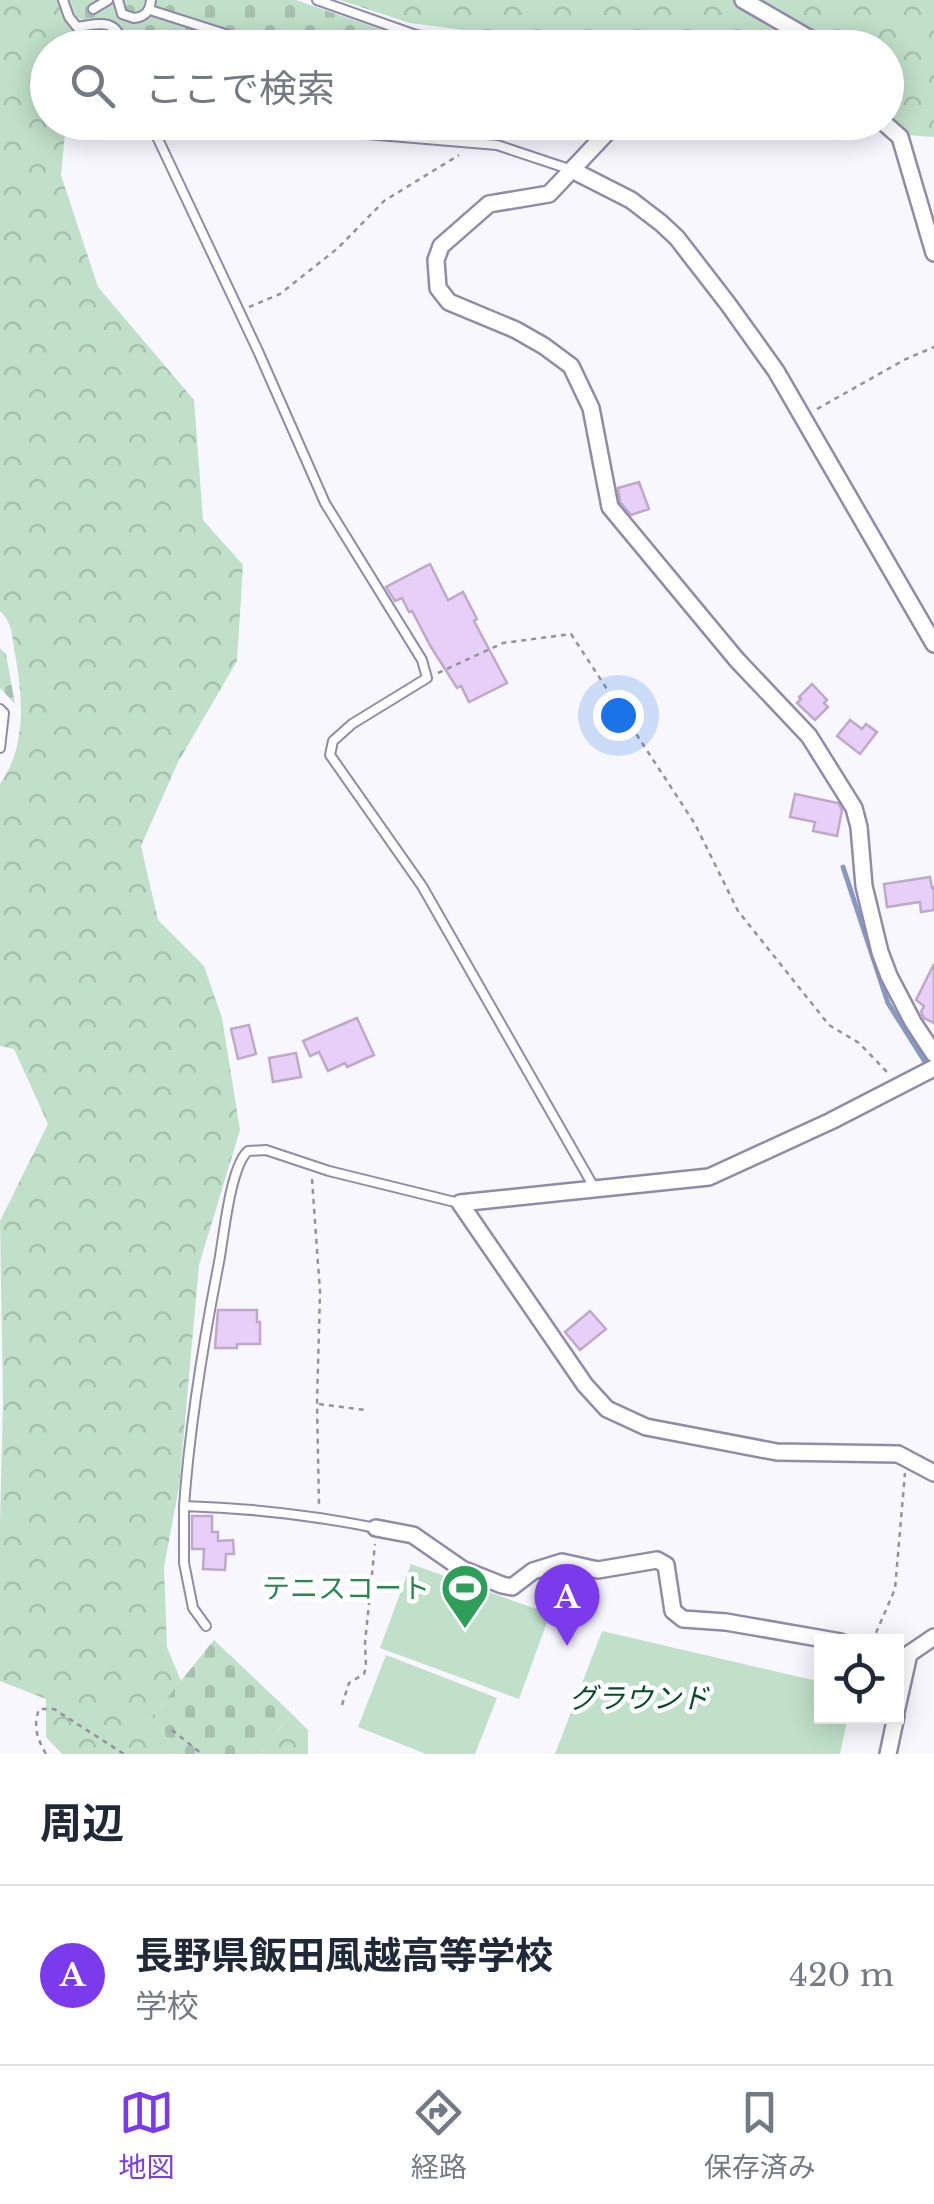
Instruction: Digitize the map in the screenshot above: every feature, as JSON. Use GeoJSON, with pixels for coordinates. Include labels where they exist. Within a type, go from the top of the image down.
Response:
{"type":"FeatureCollection","features":[{"type":"Feature","properties":{"kind":"street"},"geometry":{"type":"LineString","coordinates":[[743,0],[795,30]]}},
{"type":"Feature","properties":{"kind":"street"},"geometry":{"type":"LineString","coordinates":[[600,140],[550,194],[489,204],[440,246],[436,260],[438,288],[449,302],[516,330],[570,366],[592,408],[610,507],[737,660],[809,736],[854,808],[864,886],[880,952],[913,1022],[934,1054]]}},
{"type":"Feature","properties":{"kind":"street"},"geometry":{"type":"LineString","coordinates":[[901,140],[934,253]]}},
{"type":"Feature","properties":{"kind":"street"},"geometry":{"type":"LineString","coordinates":[[572,170],[630,200],[661,222],[728,304],[776,371],[934,644]]}},
{"type":"Feature","properties":{"kind":"street"},"geometry":{"type":"LineString","coordinates":[[934,1068],[709,1177],[460,1203],[585,1385],[607,1409],[646,1426],[777,1452],[898,1454],[934,1474]]}},
{"type":"Feature","properties":{"kind":"street"},"geometry":{"type":"LineString","coordinates":[[376,1528],[413,1534],[462,1568],[512,1587],[533,1571],[562,1562],[598,1570],[657,1560],[666,1565],[674,1611],[683,1619],[814,1637]]}},
{"type":"Feature","properties":{"kind":"street"},"geometry":{"type":"LineString","coordinates":[[904,1652],[934,1637]]}},
{"type":"Feature","properties":{"kind":"street"},"geometry":{"type":"LineString","coordinates":[[888,1754],[894,1724]]}},
{"type":"Feature","properties":{"kind":"lane"},"geometry":{"type":"LineString","coordinates":[[62,0],[77,27],[101,23],[117,30]]}},
{"type":"Feature","properties":{"kind":"lane"},"geometry":{"type":"LineString","coordinates":[[92,8],[108,0]]}},
{"type":"Feature","properties":{"kind":"lane"},"geometry":{"type":"LineString","coordinates":[[118,0],[119,9],[128,17],[140,18],[150,5],[219,30]]}},
{"type":"Feature","properties":{"kind":"lane"},"geometry":{"type":"LineString","coordinates":[[318,0],[402,30]]}},
{"type":"Feature","properties":{"kind":"lane"},"geometry":{"type":"LineString","coordinates":[[159,140],[325,504],[422,660],[427,678],[352,724],[333,741],[330,756],[422,886],[595,1189]]}},
{"type":"Feature","properties":{"kind":"lane"},"geometry":{"type":"LineString","coordinates":[[441,140],[497,145],[572,170]]}},
{"type":"Feature","properties":{"kind":"lane"},"geometry":{"type":"LineString","coordinates":[[0,709],[4,713],[0,748]]}},
{"type":"Feature","properties":{"kind":"lane"},"geometry":{"type":"LineString","coordinates":[[206,1626],[192,1608],[184,1563],[188,1446],[202,1346],[240,1160],[248,1151],[266,1150],[329,1172],[460,1203]]}},
{"type":"Feature","properties":{"kind":"lane"},"geometry":{"type":"LineString","coordinates":[[184,1506],[240,1508],[376,1528]]}},
{"type":"Feature","properties":{"kind":"path"},"geometry":{"type":"LineString","coordinates":[[240,311],[280,294],[338,248],[384,201],[478,143]]}},
{"type":"Feature","properties":{"kind":"path"},"geometry":{"type":"LineString","coordinates":[[802,418],[934,346]]}},
{"type":"Feature","properties":{"kind":"path"},"geometry":{"type":"LineString","coordinates":[[427,678],[503,643],[571,634],[695,824],[738,910],[829,1025],[859,1043],[900,1084]]}},
{"type":"Feature","properties":{"kind":"path"},"geometry":{"type":"LineString","coordinates":[[306,1164],[312,1179],[320,1292],[319,1518]]}},
{"type":"Feature","properties":{"kind":"path"},"geometry":{"type":"LineString","coordinates":[[317,1404],[365,1410]]}},
{"type":"Feature","properties":{"kind":"path"},"geometry":{"type":"LineString","coordinates":[[875,1634],[894,1588],[906,1458]]}},
{"type":"Feature","properties":{"kind":"path"},"geometry":{"type":"LineString","coordinates":[[342,1705],[349,1683],[364,1674],[366,1667],[376,1528]]}},
{"type":"Feature","properties":{"kind":"path"},"geometry":{"type":"LineString","coordinates":[[46,1754],[34,1724],[39,1709],[54,1709],[124,1754]]}},
{"type":"Feature","properties":{"kind":"path"},"geometry":{"type":"LineString","coordinates":[[172,1730],[202,1754]]}},
{"type":"Feature","properties":{"kind":"green space"},"geometry":{"type":"Polygon","coordinates":[[[0,0],[71,0],[77,17],[94,30],[30,30],[30,140],[64,140],[61,175],[98,287],[194,400],[203,520],[243,565],[237,661],[178,762],[141,846],[158,920],[204,966],[222,1018],[240,1130],[199,1265],[179,1487],[164,1567],[167,1647],[181,1681],[150,1719],[177,1748],[173,1754],[62,1754],[46,1737],[46,1699],[0,1681],[0,1221],[48,1124],[14,1049],[0,1046],[0,784],[15,754],[21,704],[11,631],[0,611],[0,0]]]}},
{"type":"Feature","properties":{"kind":"green space"},"geometry":{"type":"Polygon","coordinates":[[[71,0],[296,0],[382,30],[102,30],[77,17],[71,0]]]}},
{"type":"Feature","properties":{"kind":"green space"},"geometry":{"type":"Polygon","coordinates":[[[339,0],[934,0],[934,137],[904,133],[904,30],[464,30],[410,23],[339,0]]]}},
{"type":"Feature","properties":{"kind":"green space"},"geometry":{"type":"Polygon","coordinates":[[[0,648],[6,654],[15,704],[0,688],[0,648]]]}},
{"type":"Feature","properties":{"kind":"green space","name":"テニスコート"},"geometry":{"type":"Polygon","coordinates":[[[411,1564],[550,1614],[519,1699],[380,1648],[411,1564]]]}},
{"type":"Feature","properties":{"kind":"green space","name":"グラウンド"},"geometry":{"type":"Polygon","coordinates":[[[602,1631],[814,1680],[814,1724],[846,1724],[840,1754],[555,1754],[602,1631]]]}},
{"type":"Feature","properties":{"kind":"green space"},"geometry":{"type":"Polygon","coordinates":[[[214,1640],[291,1713],[261,1754],[173,1754],[176,1747],[150,1719],[214,1640]]]}},
{"type":"Feature","properties":{"kind":"green space","name":"テニスコート"},"geometry":{"type":"Polygon","coordinates":[[[386,1655],[497,1698],[475,1754],[426,1754],[358,1727],[386,1655]]]}},
{"type":"Feature","properties":{"kind":"green space"},"geometry":{"type":"Polygon","coordinates":[[[291,1713],[308,1730],[308,1754],[261,1754],[291,1713]]]}},
{"type":"Feature","properties":{"kind":"building"},"geometry":{"type":"Polygon","coordinates":[[[639,482],[649,509],[631,515],[620,502],[618,488],[639,482]]]}},
{"type":"Feature","properties":{"kind":"building"},"geometry":{"type":"Polygon","coordinates":[[[430,564],[448,600],[463,592],[507,683],[469,702],[431,647],[412,611],[402,598],[395,601],[386,587],[430,564]]]}},
{"type":"Feature","properties":{"kind":"building"},"geometry":{"type":"Polygon","coordinates":[[[812,684],[827,700],[824,703],[828,707],[815,720],[797,703],[812,684]]]}},
{"type":"Feature","properties":{"kind":"building"},"geometry":{"type":"Polygon","coordinates":[[[850,720],[862,729],[866,724],[877,732],[860,754],[837,736],[850,720]]]}},
{"type":"Feature","properties":{"kind":"building"},"geometry":{"type":"Polygon","coordinates":[[[795,794],[838,803],[842,810],[837,836],[813,831],[815,822],[790,817],[795,794]]]}},
{"type":"Feature","properties":{"kind":"building"},"geometry":{"type":"Polygon","coordinates":[[[930,877],[934,910],[921,912],[920,902],[887,907],[884,884],[930,877]]]}},
{"type":"Feature","properties":{"kind":"building"},"geometry":{"type":"Polygon","coordinates":[[[934,964],[934,1023],[924,1018],[924,1006],[916,1000],[934,964]]]}},
{"type":"Feature","properties":{"kind":"building"},"geometry":{"type":"Polygon","coordinates":[[[357,1018],[374,1055],[328,1071],[319,1052],[310,1056],[303,1041],[357,1018]]]}},
{"type":"Feature","properties":{"kind":"building"},"geometry":{"type":"Polygon","coordinates":[[[249,1025],[256,1054],[238,1059],[231,1029],[249,1025]]]}},
{"type":"Feature","properties":{"kind":"building"},"geometry":{"type":"Polygon","coordinates":[[[296,1053],[301,1077],[273,1082],[269,1058],[296,1053]]]}},
{"type":"Feature","properties":{"kind":"building"},"geometry":{"type":"Polygon","coordinates":[[[218,1310],[257,1310],[260,1344],[215,1348],[218,1310]]]}},
{"type":"Feature","properties":{"kind":"building"},"geometry":{"type":"Polygon","coordinates":[[[590,1311],[606,1329],[580,1350],[565,1332],[590,1311]]]}},
{"type":"Feature","properties":{"kind":"building"},"geometry":{"type":"Polygon","coordinates":[[[192,1516],[212,1516],[212,1532],[218,1532],[218,1541],[233,1540],[234,1554],[226,1554],[225,1570],[203,1569],[204,1549],[192,1549],[192,1516]]]}},
{"type":"Feature","properties":{"kind":"waterway"},"geometry":{"type":"LineString","coordinates":[[843,867],[888,1003],[927,1065]]}},
{"type":"Feature","properties":{"kind":"place","name":"テニスコート"},"geometry":{"type":"Point","coordinates":[465,1630]}},
{"type":"Feature","properties":{"kind":"place","name":"長野県飯田風越高等学校"},"geometry":{"type":"Point","coordinates":[567,1646]}}]}
